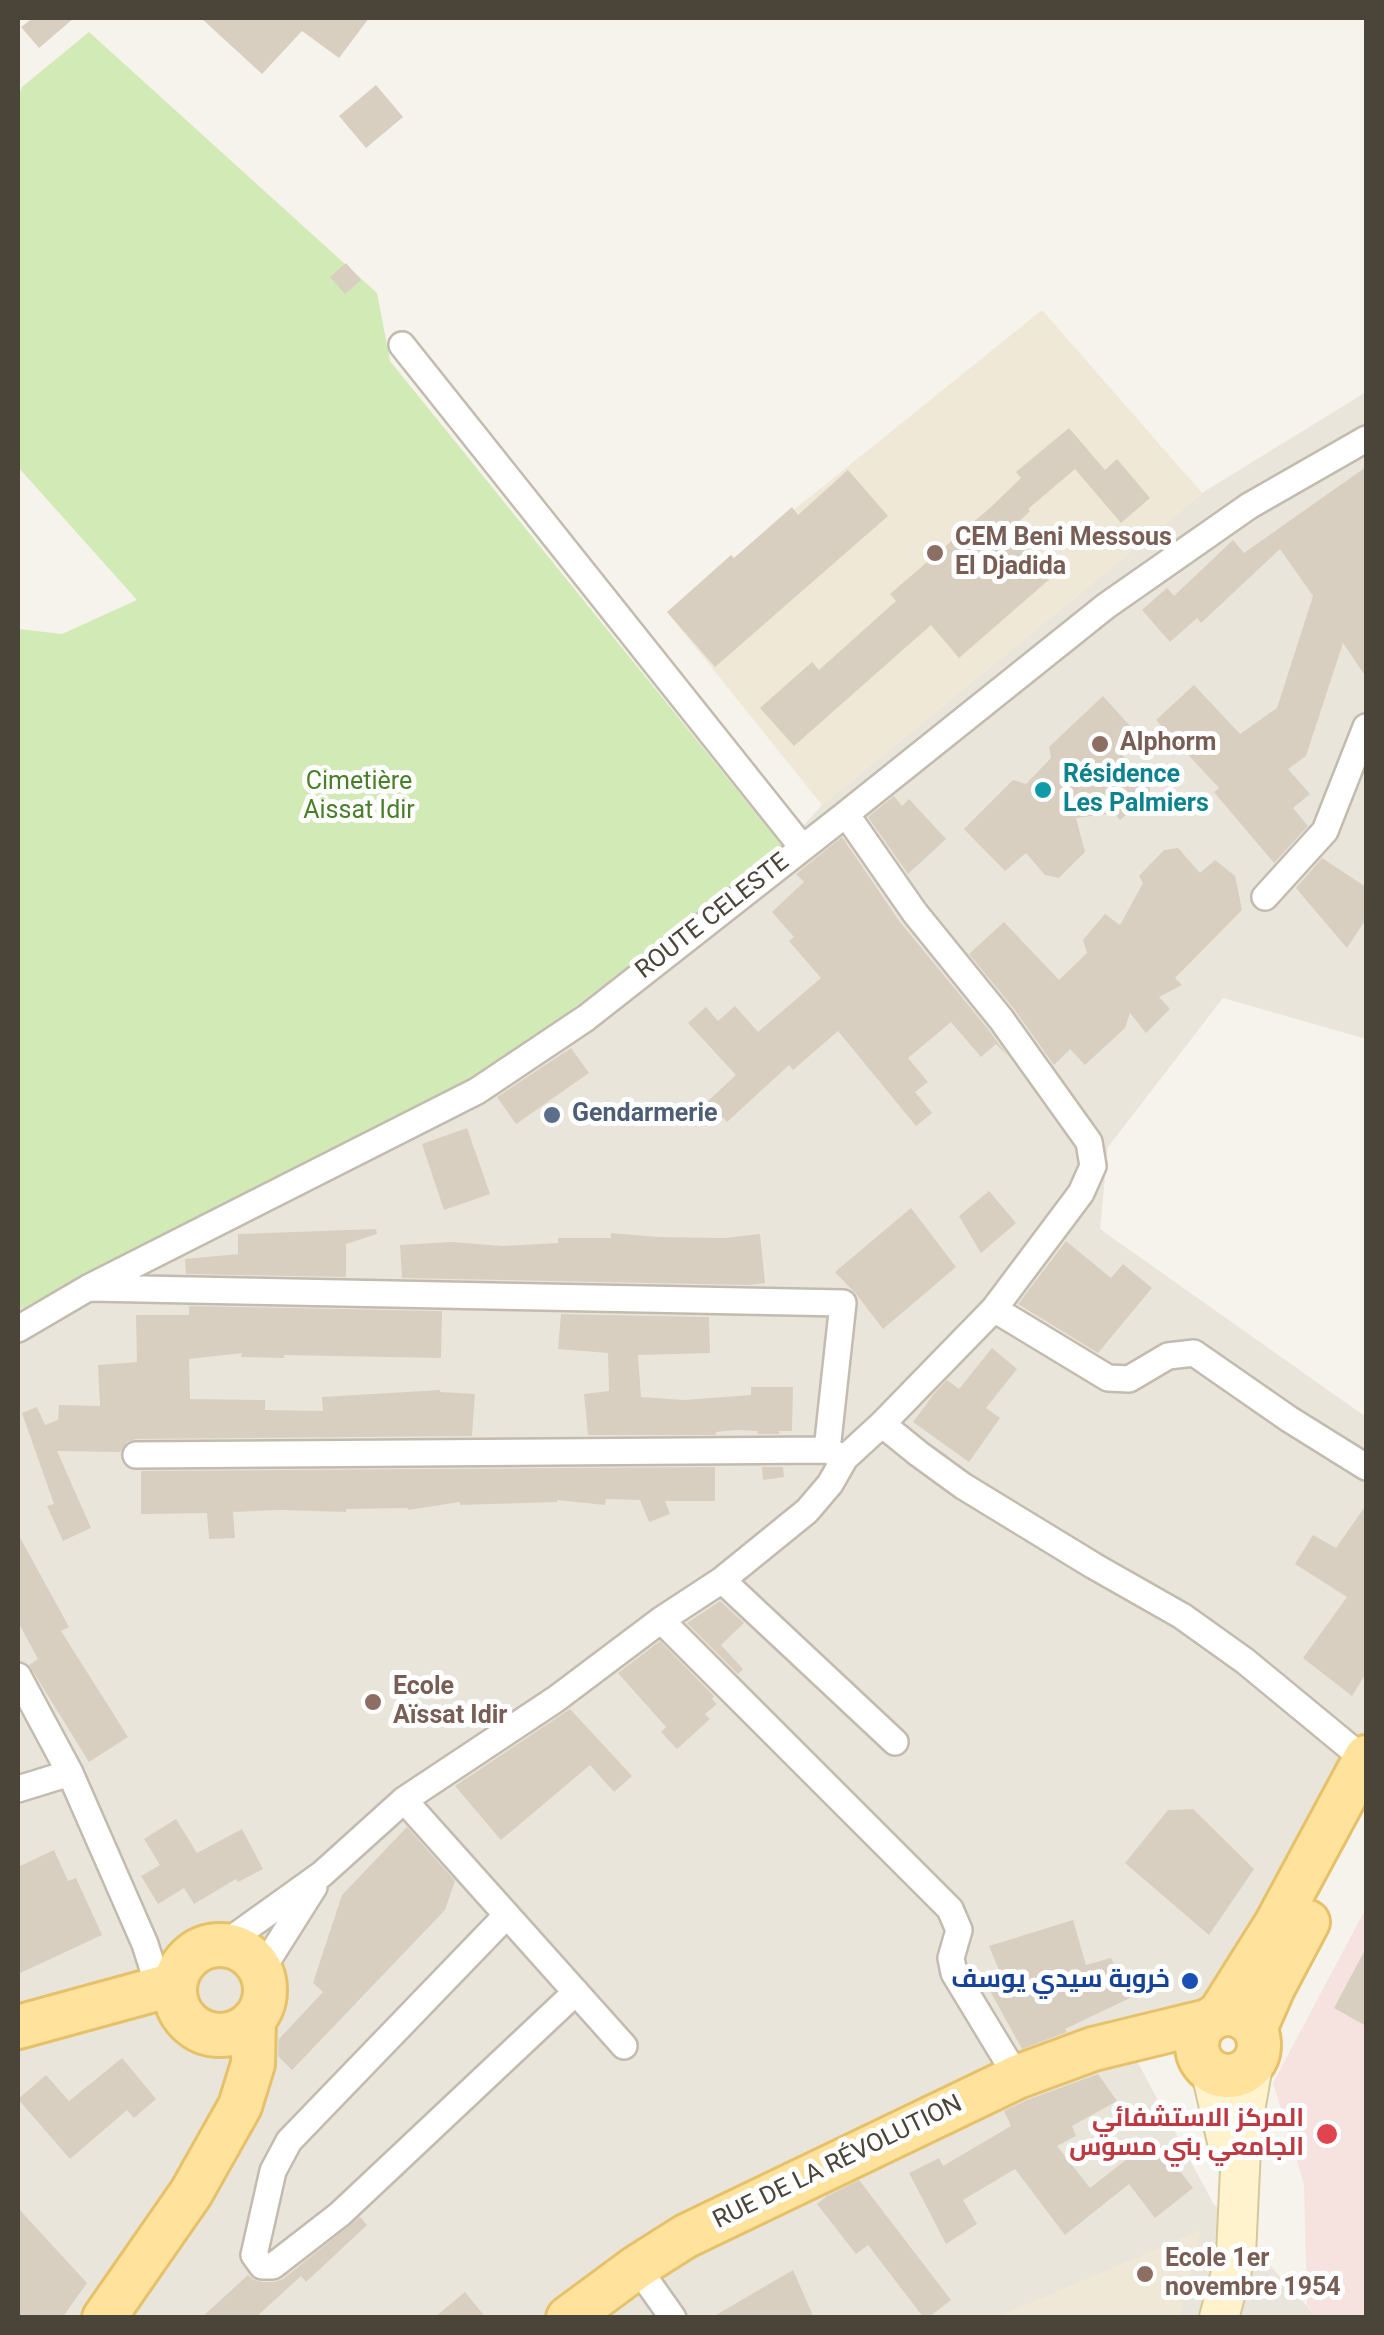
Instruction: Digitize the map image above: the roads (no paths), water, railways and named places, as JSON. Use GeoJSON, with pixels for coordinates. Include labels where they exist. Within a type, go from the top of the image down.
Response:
{"type":"FeatureCollection","features":[{"type":"Feature","properties":{"kind":"main road"},"geometry":{"type":"LineString","coordinates":[[1220,2318],[1236,2254],[1239,2202],[1223,2117],[1224,2043],[1276,1924],[1366,1759]]}},
{"type":"Feature","properties":{"kind":"main road"},"geometry":{"type":"LineString","coordinates":[[1224,2043],[1294,1946],[1366,1816]]}},
{"type":"Feature","properties":{"kind":"main road"},"geometry":{"type":"LineString","coordinates":[[18,2027],[167,1986],[185,1962],[209,1946],[223,1945],[246,1953],[261,1971],[265,1988],[263,2005],[254,2019],[238,2031],[219,2035],[188,2022],[167,1986]]}},
{"type":"Feature","properties":{"kind":"main road"},"geometry":{"type":"LineString","coordinates":[[104,2318],[191,2193],[229,2128],[254,2064],[254,2019]]}},
{"type":"Feature","properties":{"kind":"main road"},"geometry":{"type":"LineString","coordinates":[[200,2030],[214,2060],[229,2128]]}},
{"type":"Feature","properties":{"kind":"main road","name":"RUE DE LA RÉVOLUTION"},"geometry":{"type":"LineString","coordinates":[[568,2318],[686,2236],[1017,2078],[1124,2041],[1224,2043]]}},
{"type":"Feature","properties":{"kind":"street"},"geometry":{"type":"LineString","coordinates":[[402,345],[802,847]]}},
{"type":"Feature","properties":{"kind":"street","name":"ROUTE CELESTE"},"geometry":{"type":"LineString","coordinates":[[18,1329],[88,1288],[476,1091],[586,1018],[1106,606],[1249,506],[1366,439]]}},
{"type":"Feature","properties":{"kind":"street"},"geometry":{"type":"LineString","coordinates":[[1265,897],[1324,831],[1366,726]]}},
{"type":"Feature","properties":{"kind":"street"},"geometry":{"type":"LineString","coordinates":[[136,1455],[836,1454],[882,1424],[994,1309],[1081,1192],[1093,1166],[1090,1142],[915,913],[846,814]]}},
{"type":"Feature","properties":{"kind":"street"},"geometry":{"type":"LineString","coordinates":[[88,1288],[842,1303],[836,1454],[830,1484],[807,1510],[722,1580],[661,1620],[556,1699],[404,1800],[322,1874],[223,1945]]}},
{"type":"Feature","properties":{"kind":"street"},"geometry":{"type":"LineString","coordinates":[[994,1309],[1108,1378],[1128,1379],[1168,1356],[1194,1353],[1366,1467]]}},
{"type":"Feature","properties":{"kind":"street"},"geometry":{"type":"LineString","coordinates":[[882,1424],[963,1486],[1182,1616],[1245,1661],[1366,1759]]}},
{"type":"Feature","properties":{"kind":"street"},"geometry":{"type":"LineString","coordinates":[[722,1580],[895,1742]]}},
{"type":"Feature","properties":{"kind":"street"},"geometry":{"type":"LineString","coordinates":[[661,1620],[950,1909],[960,1930],[951,1958],[954,1973],[1017,2078]]}},
{"type":"Feature","properties":{"kind":"street"},"geometry":{"type":"LineString","coordinates":[[18,1676],[70,1773],[167,1986]]}},
{"type":"Feature","properties":{"kind":"street"},"geometry":{"type":"LineString","coordinates":[[18,1789],[70,1773]]}},
{"type":"Feature","properties":{"kind":"street"},"geometry":{"type":"LineString","coordinates":[[404,1800],[624,2046]]}},
{"type":"Feature","properties":{"kind":"street"},"geometry":{"type":"LineString","coordinates":[[261,1971],[322,1874]]}},
{"type":"Feature","properties":{"kind":"street"},"geometry":{"type":"LineString","coordinates":[[507,1916],[288,2142],[273,2171],[254,2255],[262,2266],[273,2266],[340,2214],[576,1992]]}},
{"type":"Feature","properties":{"kind":"street"},"geometry":{"type":"LineString","coordinates":[[637,2267],[673,2318]]}},
{"type":"Feature","properties":{"kind":"place","name":"CEM Beni Messous El Djadida"},"geometry":{"type":"Point","coordinates":[935,553]}},
{"type":"Feature","properties":{"kind":"place","name":"Alphorm"},"geometry":{"type":"Point","coordinates":[1100,744]}},
{"type":"Feature","properties":{"kind":"place","name":"Résidence Les Palmiers"},"geometry":{"type":"Point","coordinates":[1043,790]}},
{"type":"Feature","properties":{"kind":"place","name":"Gendarmerie"},"geometry":{"type":"Point","coordinates":[552,1115]}},
{"type":"Feature","properties":{"kind":"place","name":"Ecole Aïssat Idir"},"geometry":{"type":"Point","coordinates":[373,1702]}},
{"type":"Feature","properties":{"kind":"place","name":"خروبة سيدي يوسف"},"geometry":{"type":"Point","coordinates":[1190,1981]}},
{"type":"Feature","properties":{"kind":"place","name":"المركز الاستشفائي الجامعي بني مسوس"},"geometry":{"type":"Point","coordinates":[1327,2134]}},
{"type":"Feature","properties":{"kind":"place","name":"Ecole 1er novembre 1954"},"geometry":{"type":"Point","coordinates":[1145,2274]}},
{"type":"Feature","properties":{"kind":"park label","name":"Cimetière Aissat Idir"},"geometry":{"type":"Point","coordinates":[359,798]}}]}
